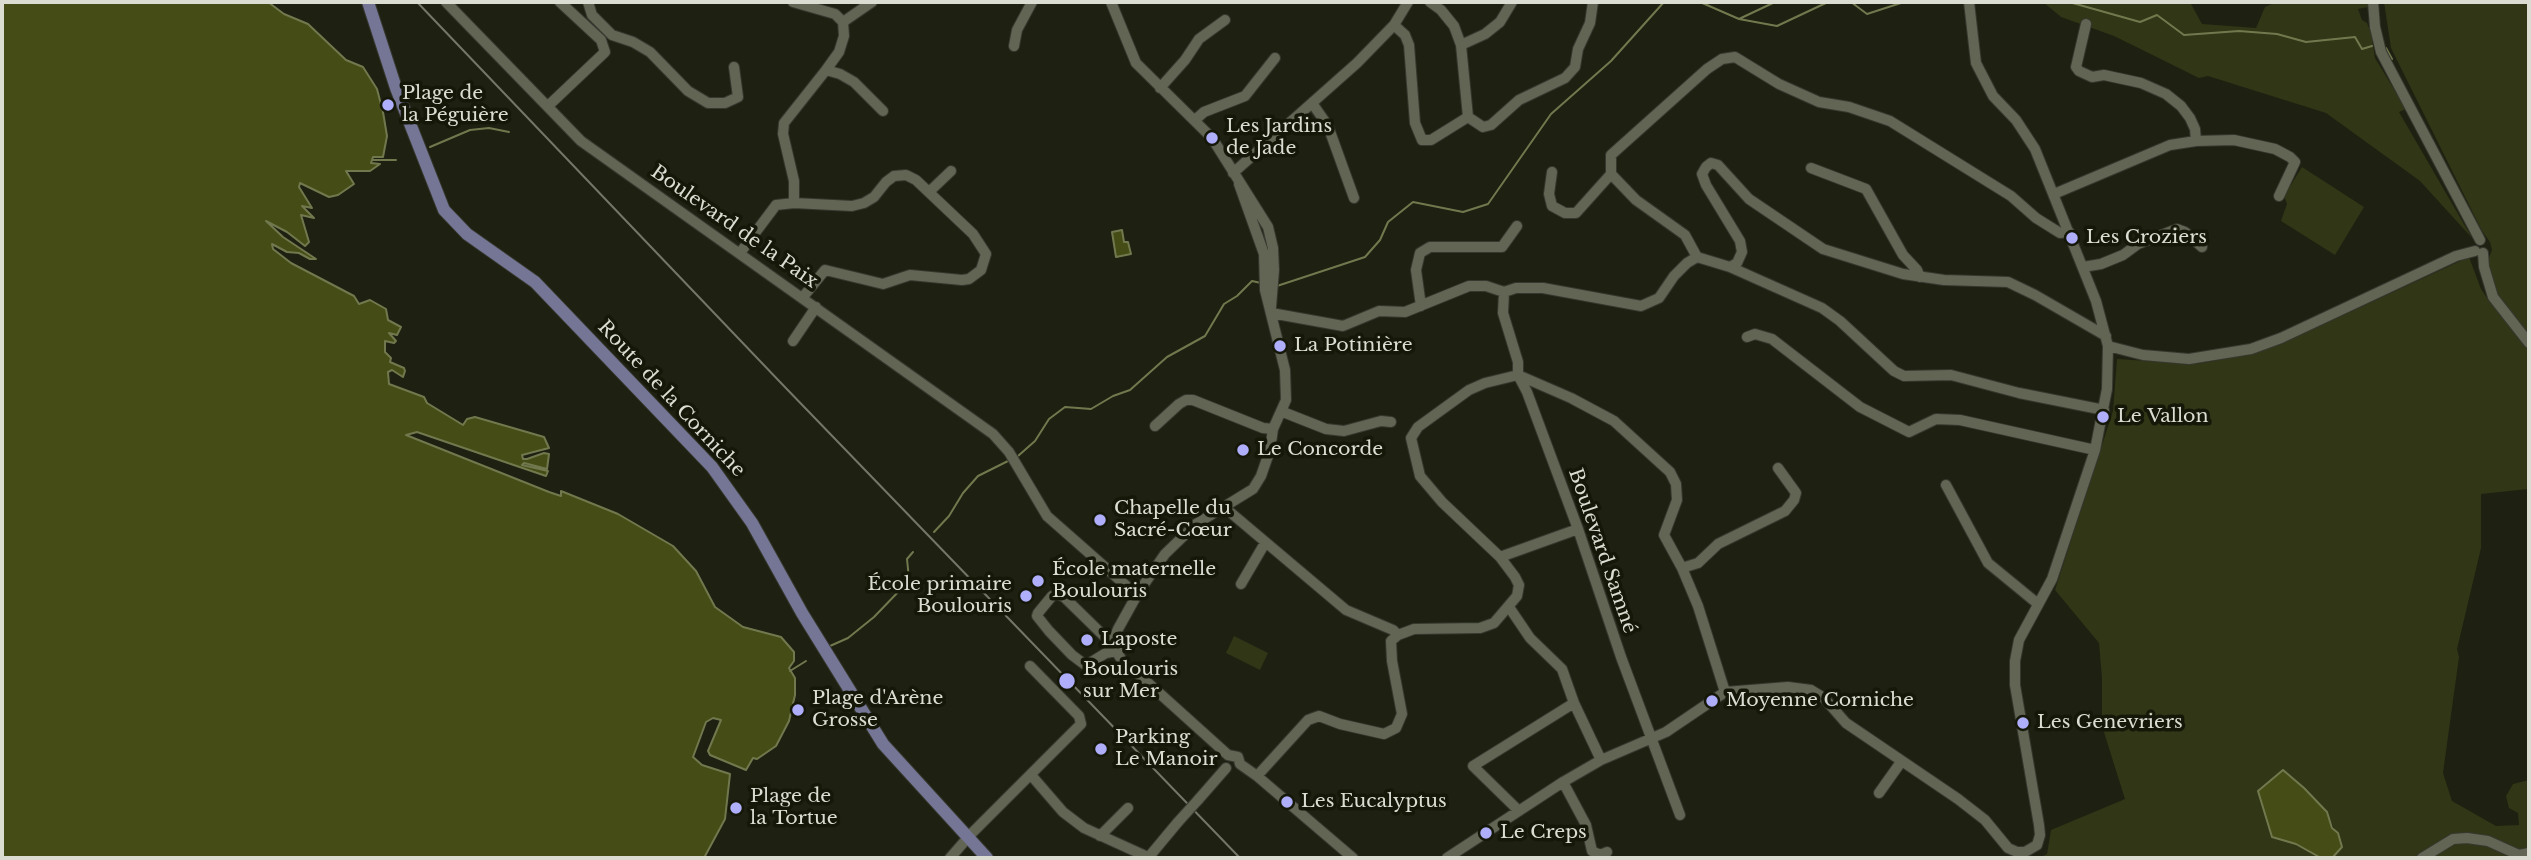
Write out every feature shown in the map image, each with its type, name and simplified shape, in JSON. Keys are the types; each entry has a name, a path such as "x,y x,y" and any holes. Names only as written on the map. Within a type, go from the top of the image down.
{"main road":[{"name":"Route de la Corniche","path":"368,2 396,88 444,210 467,234 535,282 712,467 752,523 802,613 883,744 987,858"}],"street":[{"name":"Boulevard de la Paix","path":"446,2 582,141 1002,442 1047,516 1138,593"},
{"path":"548,106 605,52 601,40 560,2"},
{"path":"588,2 592,15 612,36 632,42 650,52 688,91 708,103 725,103 738,97 734,66"},
{"path":"793,2 835,13 843,22 844,36 839,52 783,123 794,181 794,202"},
{"path":"843,22 872,2"},
{"path":"1014,46 1017,30 1032,2"},
{"path":"1111,2 1136,63 1212,138 1239,184 1264,254 1265,290 1286,370 1286,400 1283,412 1273,429 1270,450 1261,477 1253,489 1196,524 1165,554 1138,593 1118,629 1123,664 1137,673 1228,755 1238,757 1240,764 1353,858"},
{"path":"1233,173 1357,63 1394,25 1408,2"},
{"path":"1430,2 1441,10 1454,26 1461,45 1468,117"},
{"path":"1461,45 1485,34 1500,22 1512,2"},
{"path":"1468,117 1483,127 1491,125 1519,100 1565,78 1575,67 1578,49 1590,23 1593,2"},
{"path":"1447,858 1563,782 1601,760 1666,733 1725,692 1788,687 1811,690 1824,698 1846,723 1985,820 2008,848 2025,852 2037,845 2039,825 2015,685 2015,661 2019,640 2052,579 2095,450 2109,370 2107,341 2083,267 2028,135 1993,96 1976,63 1969,2"},
{"path":"2373,2 2381,52 2479,248 2493,297 2529,343"},
{"path":"1160,88 1185,60 1199,39 1225,20"},
{"path":"2086,24 2076,68 2092,77 2104,75 2123,78 2166,94 2181,106 2190,118 2196,141"},
{"path":"1394,25 1405,35 1409,45 1415,123 1422,140 1431,140 1468,117"},
{"path":"1552,172 1549,194 1552,206 1564,213 1576,213 1611,174 1611,155 1707,69 1722,59 1735,57 1779,85 1819,102 1849,107 1890,121 2011,196 2036,218 2060,233 2069,232"},
{"path":"1195,120 1204,111 1245,96 1275,58"},
{"path":"826,70 854,82 883,111"},
{"path":"1312,103 1328,126 1353,198"},
{"path":"2054,194 2170,145 2234,140 2275,149 2295,162 2279,196"},
{"path":"1730,267 1737,262 1742,252 1741,241 1706,185 1702,174 1711,163 1718,166 1749,199 1823,249 1903,274 1944,280 2008,282 2112,345 2143,355 2189,359 2251,349 2479,248"},
{"path":"1811,168 1866,189 1903,255 1920,277"},
{"path":"929,192 951,171"},
{"path":"1611,174 1636,200 1685,234 1697,257"},
{"path":"740,253 776,205 794,202 852,206 874,197 894,176 906,175 929,192 983,246 986,254 985,262 976,275 962,280 910,275 883,284 825,270 820,272 803,297"},
{"path":"1421,306 1416,270 1420,253 1430,247 1502,247 1517,226"},
{"path":"2083,267 2123,255 2138,244 2178,229 2202,247"},
{"path":"1270,313 1343,326 1379,311 1405,312 1469,286 1486,286 1504,292 1516,288 1543,288 1641,306 1659,298 1674,276 1687,262 1697,257 1730,267 1822,308 1904,376 1951,375 2019,393 2104,410"},
{"name":"Boulevard Samné","path":"1504,292 1503,313 1518,362 1518,375 1527,392 1578,529 1617,646 1680,816"},
{"path":"793,341 816,307"},
{"path":"1746,337 1755,334 1772,339 1860,407 1909,432 1936,419 1960,420 2095,450"},
{"path":"1257,776 1308,720 1319,716 1339,724 1384,734 1396,728 1402,714 1392,662 1391,641 1413,629 1480,628 1494,623 1517,596 1519,585 1500,557 1442,502 1420,476 1410,438 1418,428 1469,390 1518,375 1571,398 1614,421 1666,467 1673,478 1677,495 1664,535 1698,606 1725,692"},
{"path":"1155,426 1179,404 1193,400 1263,428 1273,429"},
{"path":"1283,412 1326,429 1344,431 1381,421 1391,422"},
{"path":"1682,568 1698,563 1718,544 1785,512 1796,493 1778,468"},
{"path":"1945,485 1988,564 2038,604"},
{"path":"1224,507 1346,610 1393,630 1398,635"},
{"path":"1500,557 1578,529"},
{"path":"1241,584 1265,543"},
{"path":"1056,594 1064,597 1108,640 1119,645 1084,664 1049,631 1037,617 1038,613 1056,594"},
{"path":"1509,607 1530,638 1562,669 1574,703 1601,760"},
{"path":"950,858 1075,732 1081,720 1030,666"},
{"path":"1518,811 1473,766 1574,703"},
{"path":"1226,768 1223,761 1228,755"},
{"path":"1879,793 1901,762"},
{"path":"1226,768 1235,770 1240,764"},
{"path":"1031,775 1063,812 1084,828 1149,858 1226,768"},
{"path":"1563,782 1586,825 1592,851 1600,855 1607,852"},
{"path":"1100,836 1128,808"},
{"path":"2422,858 2452,839 2467,838 2488,841 2519,855 2529,853"}],"shaded area":[{"path":"2,2 268,2 284,14 308,24 346,60 363,67 377,89 383,112 387,136 383,157 373,157 371,163 380,164 370,171 346,171 354,184 338,195 329,197 300,183 299,187 312,208 302,206 314,218 301,215 309,242 305,246 266,221 283,237 316,259 287,252 272,244 273,249 291,263 354,296 359,304 370,300 386,309 388,320 401,327 397,335 389,333 396,341 385,341 385,352 391,358 390,362 405,371 403,377 392,370 388,372 389,384 424,397 427,403 463,425 467,419 475,417 544,437 549,448 522,455 523,459 527,459 549,454 547,469 524,463 522,465 548,471 546,476 417,432 406,435 549,492 561,496 561,491 618,514 673,546 696,571 715,607 743,627 781,637 794,652 794,661 789,668 795,678 795,695 789,721 776,746 757,759 753,758 746,770 710,755 708,751 721,720 713,718 706,722 693,757 702,765 730,774 725,819 704,858 2,858"},
{"path":"2043,2 2190,2 2202,24 2256,28 2265,7 2276,2 2368,2 2368,7 2358,9 2371,33 2375,58 2406,109 2399,112 2472,238 2420,181 2326,113 2208,76 2199,78 2114,36 2061,17"},
{"path":"2384,2 2529,2 2529,491 2481,494 2481,548 2457,649 2459,657 2443,773 2452,801 2496,826 2519,825 2518,813 2509,808 2506,796 2513,784 2529,780 2529,858 2332,858 2342,847 2327,812 2277,774 2258,791 2272,837 2296,844 2321,858 2039,858 2047,854 2051,830 2125,799 2102,726 2099,643 2055,590 2113,411 2117,359 2196,364 2247,355 2281,344 2469,257 2481,289 2492,305 2487,263 2492,250 2490,242 2482,231 2391,48"},
{"path":"2302,167 2364,207 2335,255 2281,221 2287,204 2284,196"},
{"path":"1122,230 1124,242 1128,242 1131,254 1116,257 1112,232"},
{"path":"1234,636 1268,653 1260,670 1226,653"},
{"path":"2283,770 2327,812 2342,847 2332,858 2321,858 2296,844 2272,837 2258,791"}],"waterway":[{"path":"1277,286 1365,257 1380,240 1388,222 1413,202 1463,212 1488,204 1551,114 1611,61 1664,2"},
{"path":"1700,2 1739,19 1775,2"},
{"path":"1739,19 1777,26 1828,2"},
{"path":"1851,2 1867,14 1904,2"},
{"path":"2069,2 2140,22 2157,15 2184,35 2239,31 2277,34 2306,42 2355,37 2362,49 2372,46"},
{"path":"2386,48 2392,59"},
{"path":"430,147 470,130 489,128 509,132"},
{"path":"373,160 396,160"},
{"path":"1018,456 1035,441 1049,419 1065,407 1091,409 1130,390 1167,357 1205,336 1224,304 1252,281 1261,283"},
{"path":"934,532 978,476 1008,461"},
{"path":"830,646 848,638 874,617 901,589 909,579 907,559 913,552"},
{"path":"790,671 806,661"}],"railway":[{"path":"417,2 1240,858"}],"place":[{"name":"Plage de la Péguière","path":"388,105"},
{"name":"Les Jardins de Jade","path":"1212,138"},
{"name":"Les Croziers","path":"2072,238"},
{"name":"La Potinière","path":"1280,346"},
{"name":"Le Vallon","path":"2103,417"},
{"name":"Le Concorde","path":"1243,450"},
{"name":"Chapelle du Sacré-Cœur","path":"1100,520"},
{"name":"École maternelle Boulouris","path":"1038,581"},
{"name":"École primaire Boulouris","path":"1026,596"},
{"name":"Laposte","path":"1087,640"},
{"name":"Boulouris sur Mer","path":"1067,681"},
{"name":"Moyenne Corniche","path":"1712,701"},
{"name":"Plage d'Arène Grosse","path":"798,710"},
{"name":"Les Genevriers","path":"2023,723"},
{"name":"Parking Le Manoir","path":"1101,749"},
{"name":"Les Eucalyptus","path":"1287,802"},
{"name":"Plage de la Tortue","path":"736,808"},
{"name":"Le Creps","path":"1486,833"}]}
